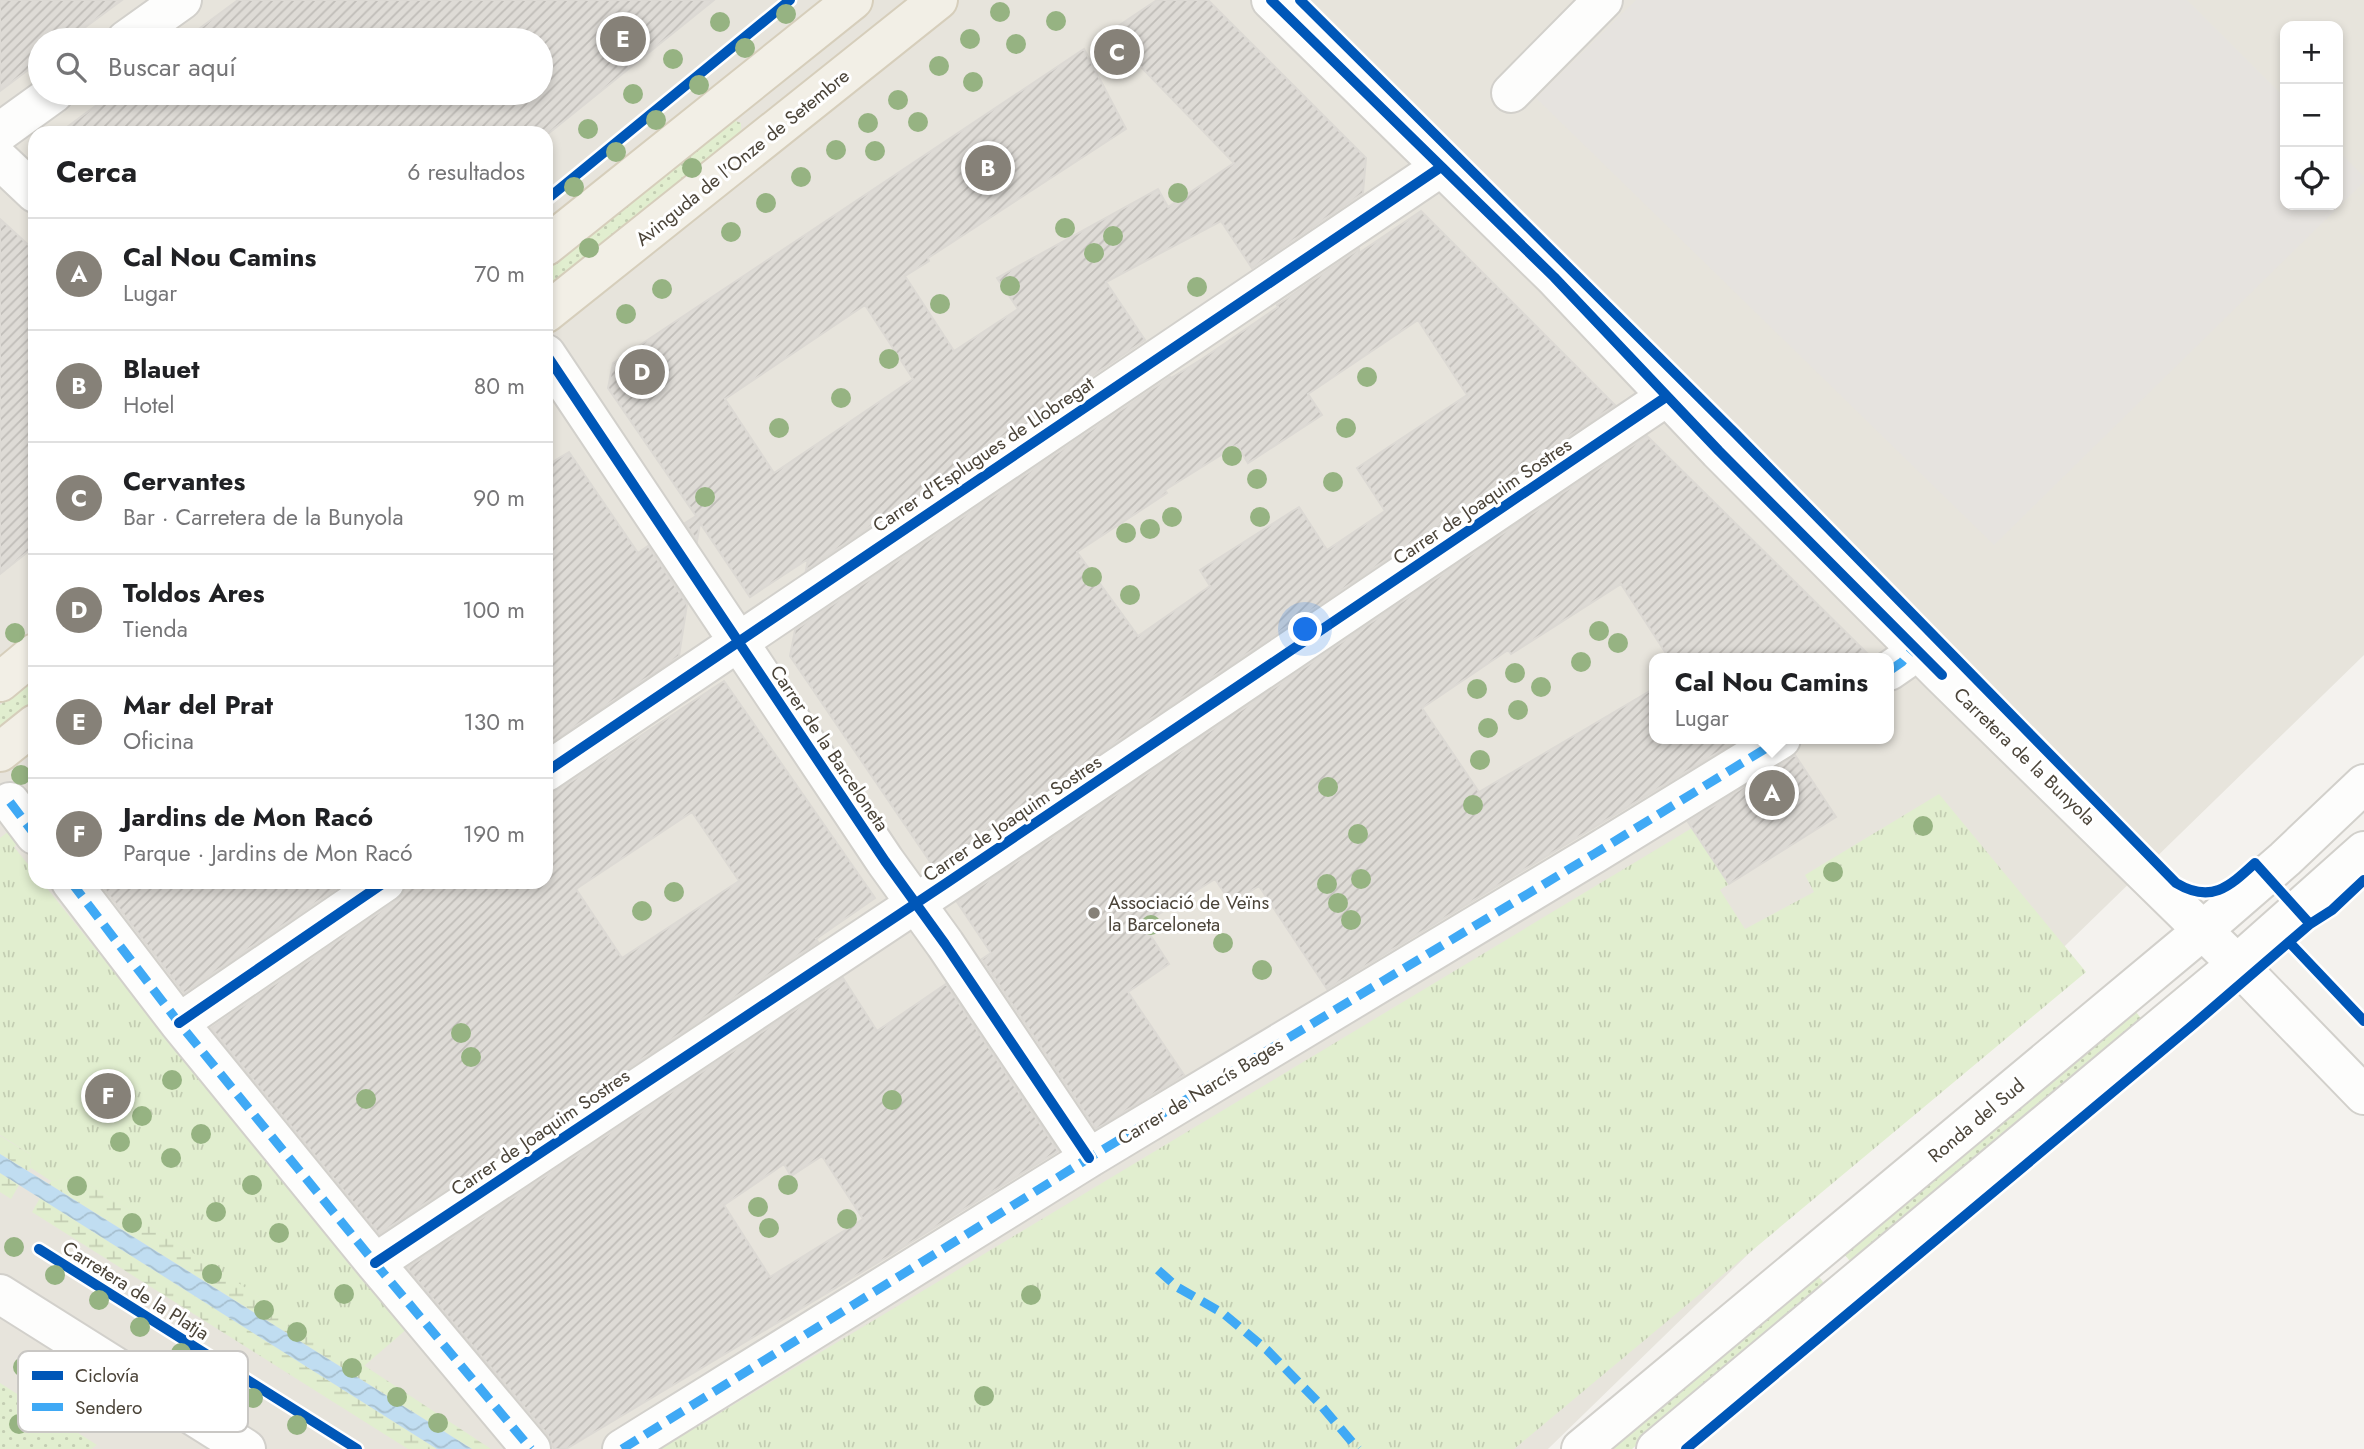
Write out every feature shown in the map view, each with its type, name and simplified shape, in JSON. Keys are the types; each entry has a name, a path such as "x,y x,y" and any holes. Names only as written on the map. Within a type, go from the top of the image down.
{"main road":[{"path":"553,240 853,0"},
{"name":"Avinguda de l'Onze de Setembre","path":"553,307 938,0"},
{"path":"0,682 28,659"},
{"path":"0,752 28,730"}],"street":[{"path":"143,28 182,0"},
{"name":"Carretera de la Bunyola","path":"1271,0 1555,277 1902,659 2202,931 2364,1096"},
{"path":"1511,93 1603,0"},
{"path":"0,132 37,105"},
{"path":"0,160 28,186"},
{"name":"Carrer d'Esplugues de Llobregat","path":"553,767 1441,167"},
{"name":"Carrer de la Barceloneta","path":"553,364 885,861 1089,1158"},
{"name":"Carrer de Joaquim Sostres","path":"375,1263 916,903 1666,397"},
{"name":"Carrer de Narcís Bages","path":"622,1449 1089,1158 1773,744"},
{"name":"Ronda del Sud","path":"1581,1449 2202,931 2285,859 2364,784"},
{"path":"10,802 28,826"},
{"path":"1656,1449 2236,964 2364,851"},
{"path":"76,889 179,1023 531,1449"},
{"path":"179,1023 375,889"},
{"path":"0,1294 90,1351"},
{"path":"219,1432 246,1449"}],"shaded area":[{"path":"0,0 2364,0 2364,655 1548,1449 0,1449"},
{"path":"1636,0 2187,0 2280,93 2280,210 2335,210 1994,545 1536,98"},
{"path":"2343,155 2364,177 2364,182 2343,203"}],"green space":[{"path":"733,120 741,123 741,130 733,143 553,288 553,262"},
{"path":"28,683 28,710 0,732 0,705"},
{"path":"1939,794 2086,972 1514,1449 660,1449 1692,828 1729,884 1720,890 1745,929 1814,892 1805,875"},
{"path":"19,823 27,836 14,847 28,864 28,889 48,889 166,1037 408,1328 364,1366 78,1177 51,1181 31,1168 30,1154 0,1135 0,838"},
{"path":"2132,1007 2144,1022 1853,1265 1841,1250"},
{"path":"0,1136 30,1154 31,1168 28,1171 0,1154"},
{"path":"0,1173 19,1185 11,1199 0,1192"},
{"path":"78,1177 491,1449 472,1449 49,1184 51,1181"},
{"path":"40,1198 437,1449 408,1449 32,1212"},
{"path":"1815,1272 1827,1287 1632,1449 1602,1449"},
{"path":"0,1383 18,1395 18,1432 77,1432 97,1445 91,1449 0,1449"}],"water":[{"path":"0,1154 472,1449 437,1449 0,1173"}],"building":[{"path":"0,0 122,0 84,28 28,28 28,70 0,91"},
{"path":"238,0 714,0 553,130 553,126 68,126 97,105 553,105 553,28 200,28"},
{"path":"1157,0 1208,0 1366,158 1363,193 1252,268 1221,221 1106,282 1145,340 806,570 808,559 750,597 700,523 697,541 685,523 696,516 608,388 613,363 1084,49 1126,129 928,258 929,261 905,276 954,351 1018,309 997,278 1158,189 1168,207 1234,163 1108,33","holes":["865,305 913,379 774,473 725,399"]},
{"path":"1421,211 1615,405 933,866 790,656 795,630 1170,377 1202,359 1359,249 1359,253","holes":["1418,320 1467,395 1357,468 1385,511 1327,550 1299,507 1200,570 1210,586 1138,636 1077,552 1167,493 1165,490 1237,445 1248,463 1322,415 1308,394"]},
{"path":"0,219 28,245 28,552 0,574"},
{"path":"1647,436 1867,653 1666,653 1621,584 1511,654 1508,650 1422,708 1479,792 1649,692 1649,744 1732,744 1327,989 1259,886 1231,903 1215,879 1143,924 1169,964 1128,992 1184,1075 1096,1129 982,959 991,953 957,902"},
{"path":"569,452 638,553 648,546 687,604 679,656 553,741 553,462"},
{"path":"724,681 875,898 816,939 818,942 379,1234 211,1028 397,900 405,889 553,889 553,792","holes":["692,812 739,881 622,958 576,889"]},
{"path":"1795,755 1836,817 1729,884 1688,822"},
{"path":"104,889 336,889 184,993"},
{"path":"843,978 877,1031 946,984 1058,1151 566,1449 554,1449 548,1435 407,1268","holes":["822,1156 863,1219 770,1277 724,1205 784,1164 791,1176"]}],"marked path":[{"path":"1894,668 1915,647"},
{"path":"622,1449 1089,1158 1773,744"},
{"path":"10,802 28,826"},
{"path":"76,889 179,1023 531,1449"},
{"path":"1158,1270 1177,1287 1224,1314 1267,1350 1318,1402 1358,1449"}],"cycle path":[{"path":"553,194 790,0"},
{"path":"1271,0 1554,277 1719,451 1942,675"},
{"path":"1300,0 1736,434 2176,883 2199,892 2219,890 2255,863 2310,924"},
{"path":"553,767 1441,167"},
{"path":"553,364 885,861 945,944 1089,1158"},
{"path":"375,1263 948,882 1666,397"},
{"path":"1686,1449 2310,924 2332,910 2364,880"},
{"path":"179,1023 375,889"},
{"path":"2289,942 2364,1021"},
{"name":"Carretera de la Platja","path":"39,1249 201,1351"},
{"name":"Carretera de la Platja","path":"248,1380 357,1449"}],"place":[{"name":"Mar del Prat","path":"623,39"},
{"name":"Cervantes","path":"1117,52"},
{"name":"Blauet","path":"988,168"},
{"name":"Toldos Ares","path":"642,372"},
{"name":"Cal Nou Camins","path":"1772,793"},
{"name":"Associació de Veïns la Barceloneta","path":"1094,913"},
{"name":"Jardins de Mon Racó","path":"108,1096"}]}
